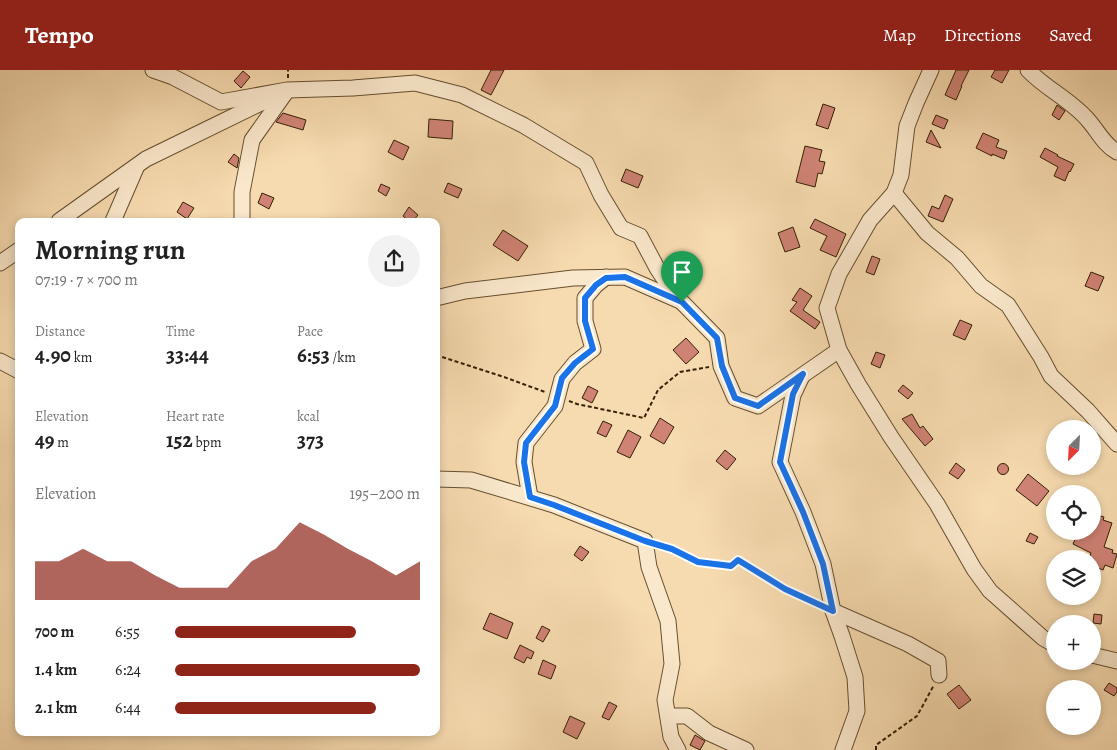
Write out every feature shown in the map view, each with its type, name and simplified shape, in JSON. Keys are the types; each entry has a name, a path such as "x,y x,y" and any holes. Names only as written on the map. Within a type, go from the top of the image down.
{"street":[{"path":"153,70 221,102 287,90 353,88 415,83 462,95 523,125 586,164 601,195 621,228 640,236 657,268 675,295 717,338 722,366 735,398 758,406 839,350"},
{"path":"931,70 907,126 901,174 894,193 870,220 839,274 827,308 839,350 858,384 891,437 937,504 974,569 990,591 1046,640"},
{"path":"1028,70 1037,80 1063,97 1087,118 1110,148 1117,152"},
{"path":"63,218 146,160 287,90"},
{"path":"242,218 242,192 252,140 287,90"},
{"path":"114,218 137,166"},
{"path":"894,193 928,233 957,258 981,286 1008,305 1051,376 1088,411 1117,444"},
{"path":"0,263 15,253"},
{"path":"440,297 465,291 573,278 625,277 682,302"},
{"path":"530,497 524,462 526,443 555,406 562,378 575,363 593,349 585,321 585,298 596,285 606,278"},
{"path":"0,361 15,369"},
{"path":"803,374 793,394 780,462 803,512 823,564 833,611 856,677 857,711 843,750"},
{"path":"440,479 471,480 530,497 645,541 650,567 668,621 672,664 665,700 672,736 678,750"},
{"path":"833,611 908,644 938,661 939,674"},
{"path":"1101,657 1117,661"},
{"path":"668,716 688,716 709,732 746,750"}],"path":[{"path":"440,356 577,404 644,418 658,390 680,372 722,366"},
{"path":"645,541 672,549 698,562 731,566 738,560 785,589 833,611"},
{"path":"876,750 876,744 917,716 939,674"}],"building":[{"path":"491,70 504,70 491,95 481,90"},
{"path":"956,70 969,70 956,100 945,95"},
{"path":"995,70 1009,70 1002,83 991,77"},
{"path":"243,71 250,77 241,88 234,81"},
{"path":"823,104 835,108 828,129 816,125"},
{"path":"1057,105 1065,111 1059,120 1052,115"},
{"path":"283,113 306,120 303,130 276,122"},
{"path":"936,115 948,120 944,129 932,124"},
{"path":"429,119 453,121 452,139 428,137"},
{"path":"931,130 941,148 926,142"},
{"path":"983,133 999,140 996,147 1007,151 1004,159 992,154 992,156 976,148"},
{"path":"394,140 409,147 403,160 388,152"},
{"path":"805,146 822,150 819,161 825,162 822,174 818,173 815,187 796,182"},
{"path":"1045,148 1074,164 1065,181 1054,176 1058,167 1040,157"},
{"path":"234,154 239,158 237,168 228,162"},
{"path":"626,169 643,176 638,188 621,181"},
{"path":"448,183 462,189 458,198 444,192"},
{"path":"381,184 390,188 386,196 378,191"},
{"path":"262,193 274,198 269,209 258,203"},
{"path":"945,195 953,199 943,222 928,216 932,206 939,209"},
{"path":"183,202 194,208 188,218 177,212"},
{"path":"409,207 418,215 416,218 405,218 403,216"},
{"path":"815,219 846,234 836,257 820,250 827,236 810,228"},
{"path":"793,227 800,247 785,252 778,233"},
{"path":"503,230 528,246 518,261 493,245"},
{"path":"872,256 880,259 874,275 866,272"},
{"path":"1091,272 1104,277 1098,291 1085,286"},
{"path":"800,288 812,296 803,310 820,322 815,329 790,311 797,302 792,300"},
{"path":"960,320 972,325 965,340 953,335"},
{"path":"686,338 699,352 686,364 673,350"},
{"path":"876,352 885,355 880,368 871,364"},
{"path":"903,385 913,393 908,399 898,391"},
{"path":"588,386 598,391 592,403 582,398"},
{"path":"912,414 920,428 923,426 933,439 925,446 902,419"},
{"path":"660,418 674,427 664,444 650,436"},
{"path":"603,421 612,425 606,437 597,433"},
{"path":"628,430 641,437 630,458 617,452"},
{"path":"725,450 736,459 727,470 716,461"},
{"path":"956,463 965,470 958,479 949,473"},
{"path":"1001,464 1005,464 1008,469 1007,473 1001,474 998,471 998,467"},
{"path":"1028,474 1046,489 1046,495 1037,506 1016,490"},
{"path":"1101,516 1104,517 1103,520 1112,523 1104,547 1113,550 1112,553 1117,554 1113,568 1105,565 1103,570 1101,569 1101,550 1085,550 1073,544 1075,540 1101,540"},
{"path":"1030,533 1038,537 1034,544 1026,541"},
{"path":"580,546 589,552 582,561 574,555"},
{"path":"490,613 513,623 507,639 483,629"},
{"path":"542,626 550,630 543,642 536,638"},
{"path":"520,645 534,652 531,659 527,657 524,663 514,658"},
{"path":"543,660 556,666 551,679 538,674"},
{"path":"1109,683 1117,688 1114,696 1104,690"},
{"path":"959,685 971,700 959,709 947,694"},
{"path":"609,702 617,706 609,720 602,717"},
{"path":"570,716 585,723 577,739 563,732"},
{"path":"695,735 705,741 700,750 690,745"}],"route":[{"path":"625,277 682,302 717,338 722,366 735,398 758,406 803,374 793,394 780,462 803,512 823,564 833,611 785,589 738,560 731,566 698,562 672,549 645,541 530,497 524,462 526,443 555,406 562,378 575,363 593,349 585,321 585,298 596,285 606,278 625,277"}]}
